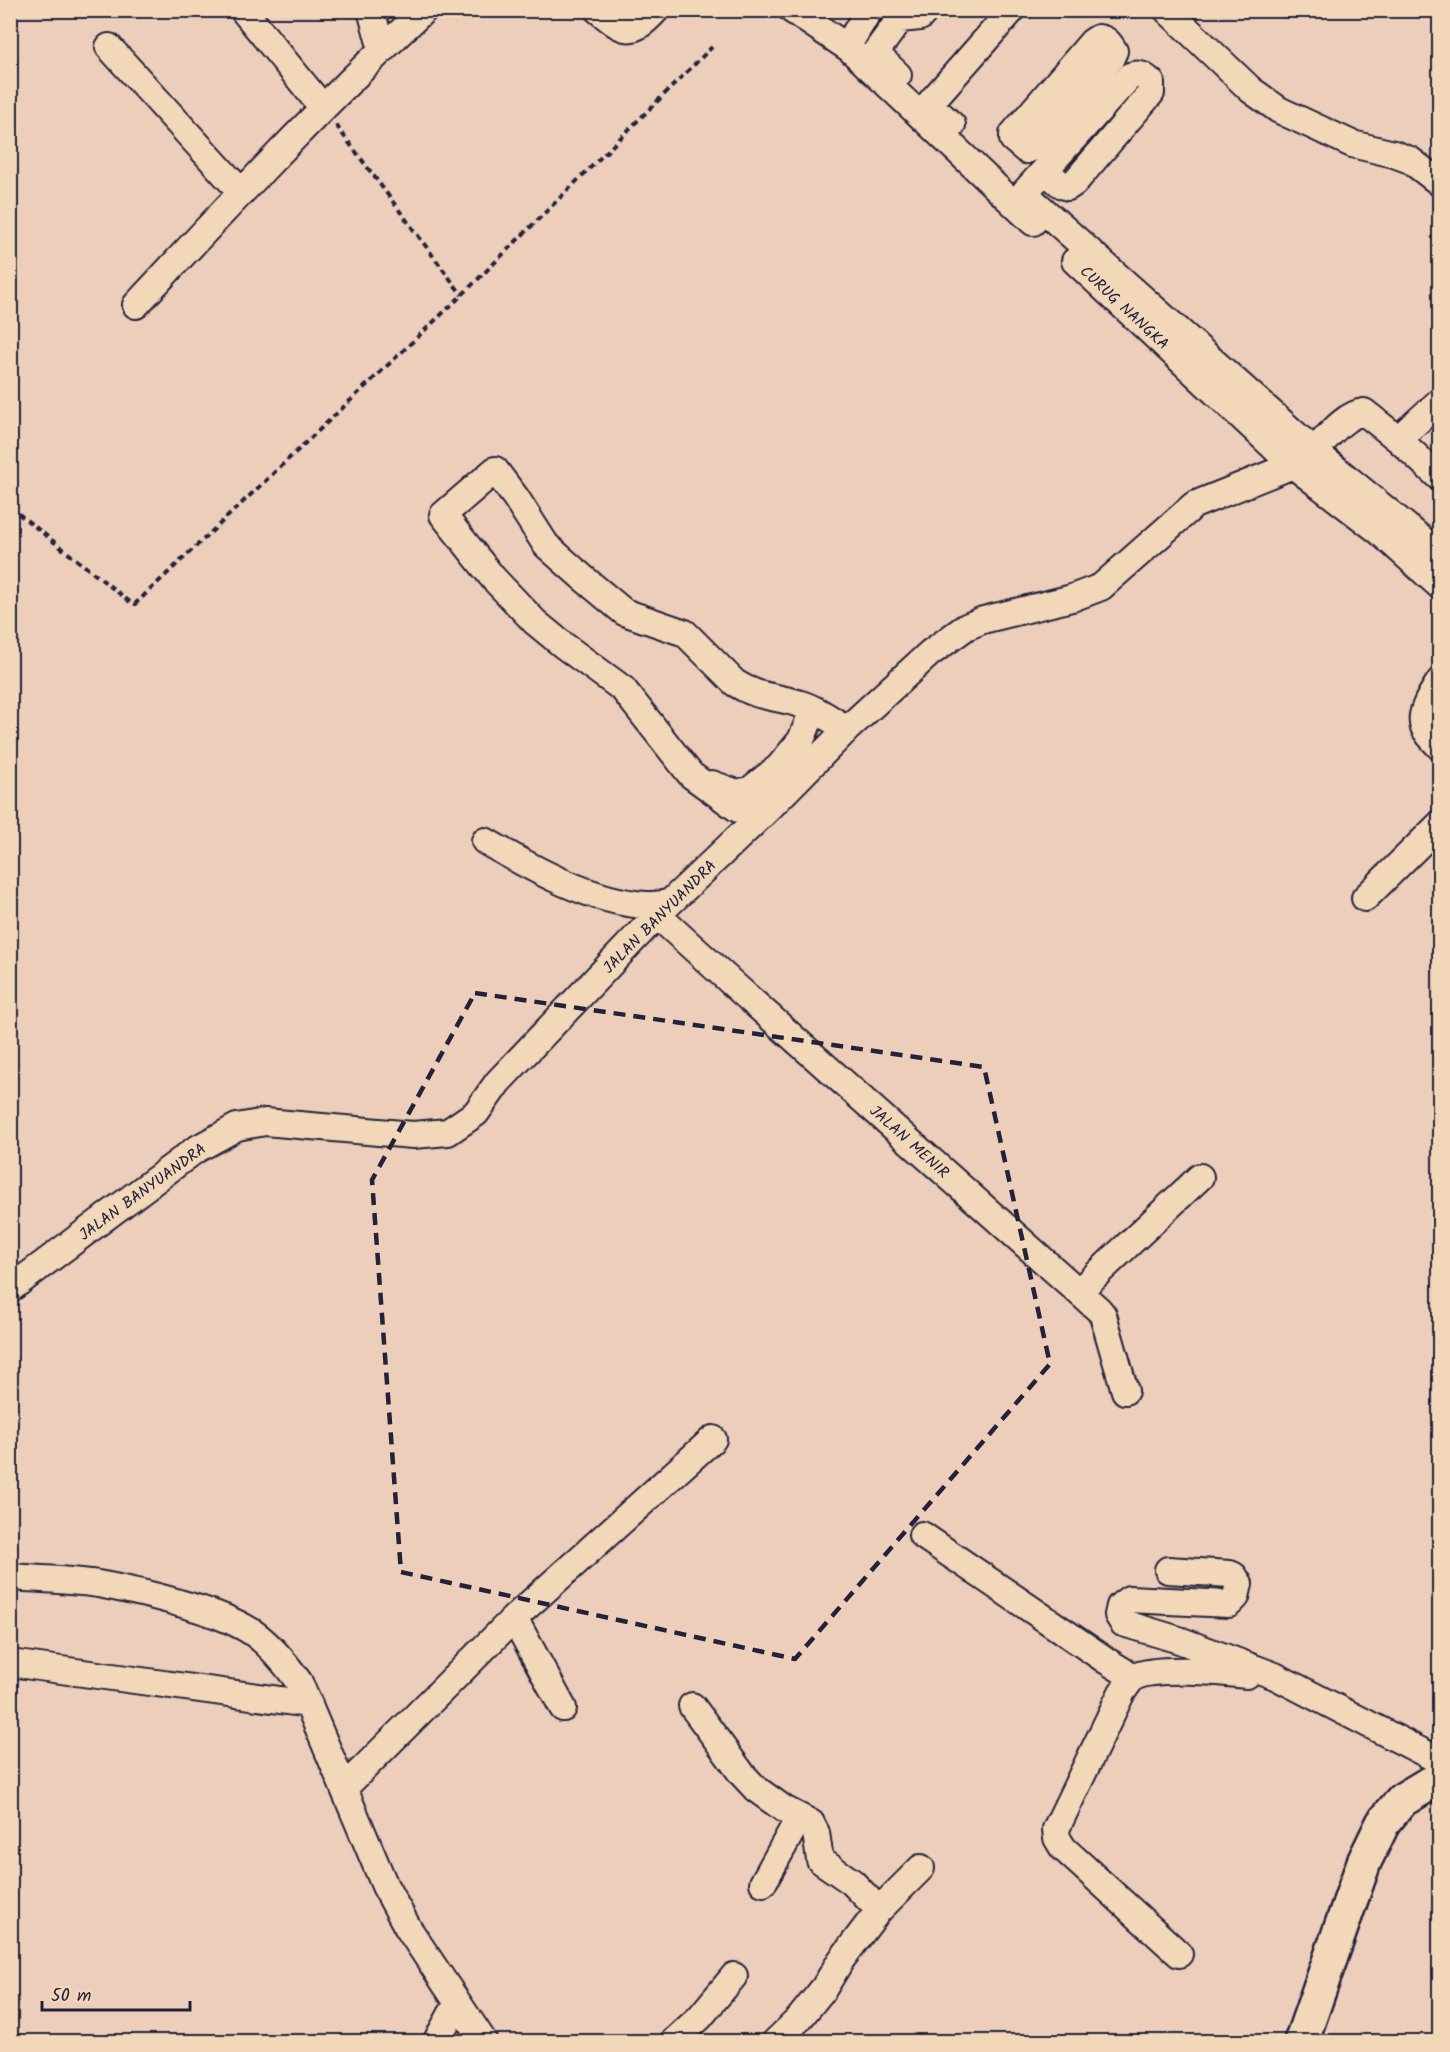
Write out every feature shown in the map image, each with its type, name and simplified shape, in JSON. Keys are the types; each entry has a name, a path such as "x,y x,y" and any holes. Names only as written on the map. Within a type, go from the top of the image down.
{"main road":[{"path":"1301,2042 1364,1862 1383,1823 1402,1800 1440,1780"}],"street":[{"path":"243,10 323,108"},
{"path":"371,10 381,50"},
{"path":"136,305 323,108 424,10"},
{"path":"598,10 622,27 634,29 656,10"},
{"name":"CURUG NANGKA","path":"792,10 850,49 1304,458 1440,586"},
{"path":"850,49 851,40 869,10"},
{"path":"926,10 920,17 901,15 875,52 1304,458 1440,554"},
{"path":"929,104 1012,10"},
{"path":"1167,10 1251,90 1279,110 1352,144 1410,160 1440,183"},
{"path":"109,47 242,192"},
{"path":"1024,193 1047,168 1064,120 1130,76 1142,75 1151,82 1151,93 1074,183 1068,187 1056,181 1047,168"},
{"path":"1064,120 1104,148"},
{"path":"1398,439 1440,401"},
{"path":"1304,458 1349,418 1364,412 1398,439 1440,478"},
{"name":"JALAN BANYUANDRA","path":"10,1289 195,1150 237,1127 265,1122 413,1135 448,1132 476,1113 498,1082 663,909 767,810 832,720 966,627 1000,615 1072,598 1101,587 1194,506 1304,458"},
{"path":"691,775 737,793 750,790 779,767 801,740 832,720 799,703 755,694 744,689 735,683 685,633 624,612 546,545 495,470 443,515 493,578 535,622 623,689 691,775 738,809 767,810"},
{"path":"1440,681 1426,709 1422,723 1440,747"},
{"path":"1365,898 1440,824"},
{"path":"485,841 533,868 613,899 663,909"},
{"name":"JALAN MENIR","path":"663,909 751,1001 1079,1291 1103,1315 1125,1391"},
{"path":"1079,1291 1200,1177"},
{"path":"344,1788 514,1618 713,1439"},
{"path":"922,1535 1133,1677"},
{"path":"1168,1570 1230,1574 1239,1584 1236,1597 1229,1604 1129,1599 1120,1606 1118,1614 1120,1620 1275,1676 1440,1761"},
{"path":"10,1577 98,1584 163,1598 230,1620 251,1632 274,1651 300,1682 389,1894 408,1928 484,2042"},
{"path":"514,1618 563,1708"},
{"path":"10,1663 309,1704"},
{"path":"1179,1953 1064,1848 1056,1834 1061,1816 1122,1692 1133,1677 1155,1672 1202,1671 1275,1676"},
{"path":"692,1706 742,1774 756,1789 799,1818 810,1822 814,1827 820,1860 852,1882 879,1910"},
{"path":"763,1884 799,1818"},
{"path":"776,2042 799,2019 824,1988 841,1960 879,1910 921,1868"},
{"path":"673,2042 716,2000 734,1976"},
{"path":"436,2042 457,2004"}],"path":[{"path":"10,507 135,604 462,295 712,47"},
{"path":"323,108 462,295"}],"highlighted area":[{"path":"475,993 984,1067 1050,1364 795,1659 401,1572 372,1180"}]}
